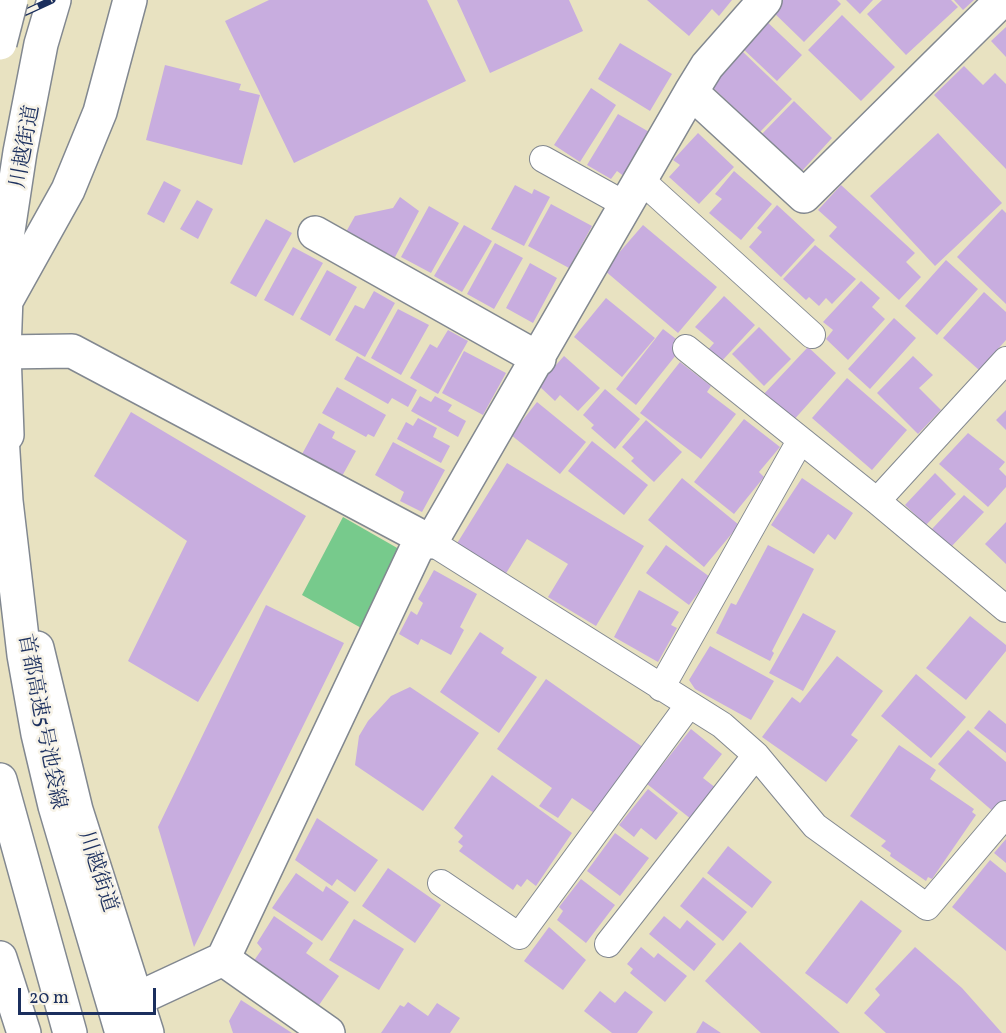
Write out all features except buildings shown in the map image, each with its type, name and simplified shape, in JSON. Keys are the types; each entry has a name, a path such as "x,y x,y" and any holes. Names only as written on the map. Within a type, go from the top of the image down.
{"main road":[{"path":"0,43 11,0"},
{"path":"3,328 8,231 20,152 41,44 54,0"},
{"name":"川越街道","path":"61,0 31,117 3,328 8,471 20,579 76,810 147,1033"},
{"path":"3,328 68,190 100,112 130,0"},
{"path":"137,999 223,959 426,540 539,359 707,66 765,0"},
{"path":"691,92 804,196 1002,0"},
{"path":"315,233 539,359"},
{"path":"3,328 72,351 426,540"},
{"name":"首都高速5号池袋線","path":"0,404 6,501 24,655 38,734 55,807 122,1033"},
{"path":"0,780 70,1033"},
{"path":"0,958 24,1033"},
{"path":"223,959 328,1033"}],"lane":[{"path":"543,159 634,192 812,335"},
{"path":"686,348 877,501 1006,609"},
{"path":"877,501 1006,360"},
{"path":"661,688 800,441"},
{"path":"426,540 688,706 722,725 756,755 815,826 927,907 1006,814"},
{"path":"441,883 519,936 688,706"},
{"path":"608,944 756,755"}],"green space":[{"path":"343,517 399,549 363,629 302,595"}],"railway":[{"path":"0,24 52,0"}]}
